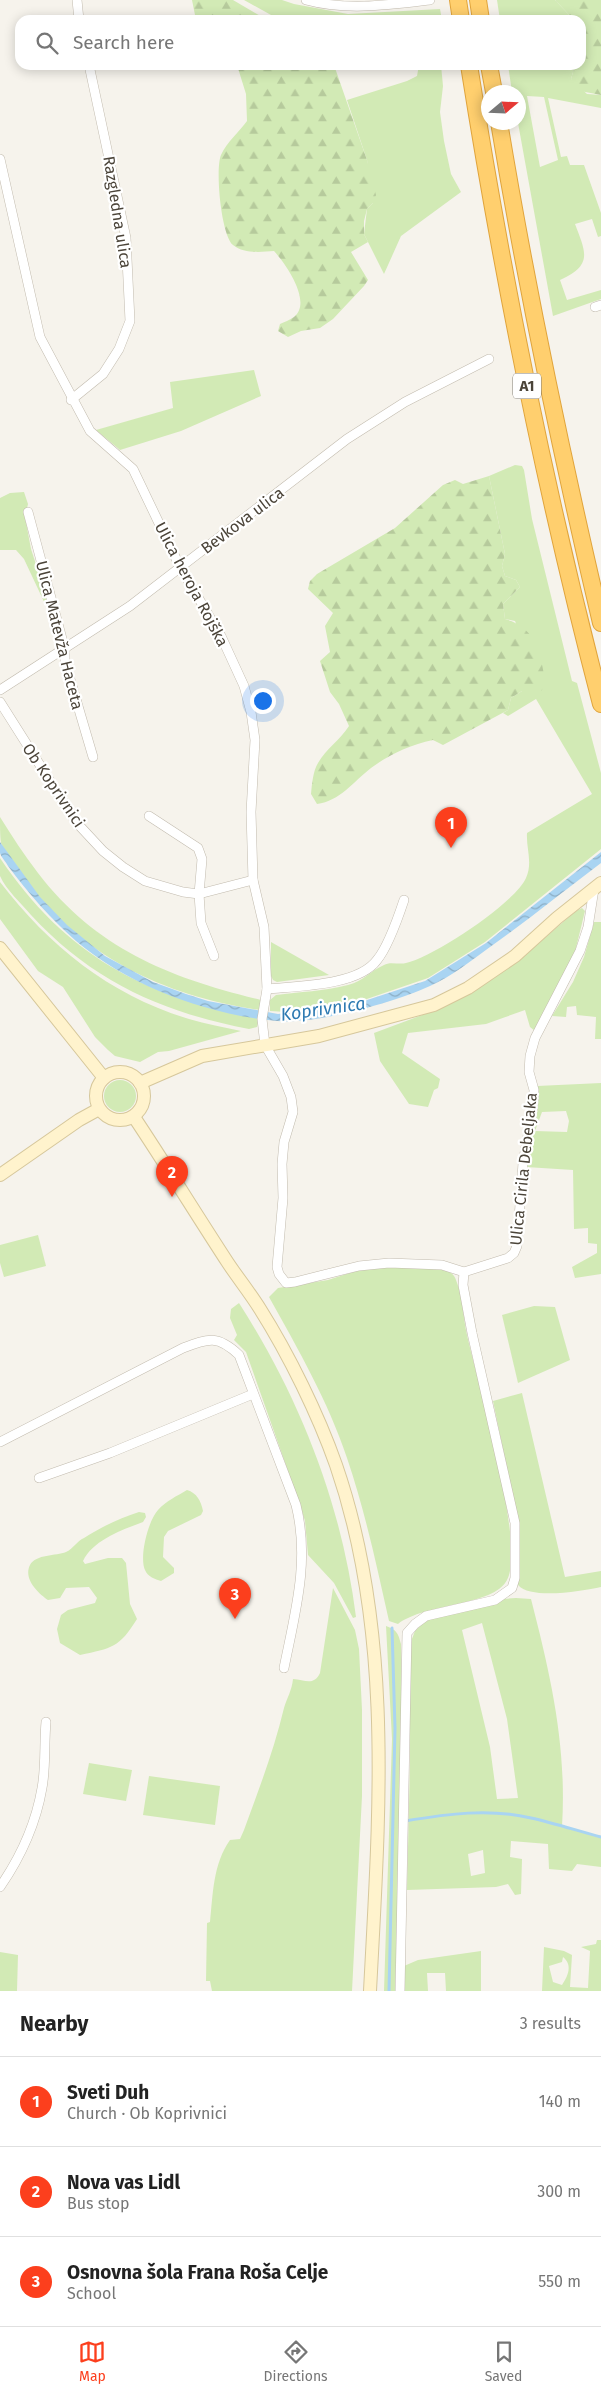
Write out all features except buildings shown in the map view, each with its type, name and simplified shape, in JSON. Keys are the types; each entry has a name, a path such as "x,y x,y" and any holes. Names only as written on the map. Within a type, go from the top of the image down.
{"highway":[{"path":"458,0 460,15"},
{"path":"478,0 480,15"},
{"name":"A1","path":"470,70 507,286 542,458 601,704"},
{"path":"490,70 493,85"},
{"name":"A1","path":"500,130 532,311 562,455 601,623"}],"street":[{"path":"77,0 78,15"},
{"path":"306,0 329,5 369,7 430,0"},
{"name":"Razgledna ulica","path":"71,400 103,374 119,349 130,321 126,238 90,70"},
{"name":"Ulica heroja Rojška","path":"0,159 40,337 71,400 90,432 133,469 180,567 221,636 244,686 251,712 255,740 251,812 253,880 264,928 266,994 262,1019 265,1045"},
{"name":"Bevkova ulica","path":"0,690 65,650 130,606 347,439 405,402 489,359"},
{"name":"Ulica Matevža Haceta","path":"28,512 65,650 65,662 93,757"},
{"name":"Ob Koprivnici","path":"0,702 76,822 103,851 145,881 183,892 199,894 253,880"},
{"path":"149,816 198,848 202,859 199,894 201,923 214,956"},
{"path":"140,1083 202,1056 319,1036 434,1005 468,988 515,956 557,918 597,886"},
{"name":"Ulica Cirila Debeljaka","path":"464,1272 492,1264 514,1253 517,1246 523,1163 533,1107 534,1090 530,1072 530,1056 535,1038 580,951 588,927 597,886"},
{"path":"266,994 334,982 360,973 377,961 404,900"},
{"path":"0,948 104,1078"},
{"path":"265,1045 283,1076 291,1097 293,1112 284,1142 282,1164 283,1198 277,1267 282,1279 286,1283 294,1282 359,1266 389,1263 442,1265 464,1272 463,1285 472,1334 515,1523 515,1578 512,1588 494,1600 426,1616 407,1633 400,1991"},
{"path":"119,1072 135,1077 140,1083 143,1090 143,1105 134,1116 119,1121 111,1119 99,1109 96,1096 97,1089 104,1078 119,1072"},
{"path":"0,1175 79,1120 99,1109"},
{"path":"134,1116 260,1309 287,1356 335,1462 350,1508 372,1626 377,1705 378,1797 370,1991"},
{"path":"0,1442 203,1340 217,1339 226,1344 238,1355 296,1505 300,1521 302,1576 284,1668"},
{"path":"39,1478 110,1453 253,1394"},
{"path":"0,1887 23,1848 34,1818 42,1787 46,1722"}],"green space":[{"path":"192,0 233,0 258,15 195,15"},
{"path":"244,0 282,0 348,14 440,9 441,15 271,15"},
{"path":"497,0 555,0 569,15 499,15"},
{"path":"555,0 601,0 601,95 575,90 571,79 574,70 586,70 586,15 569,15"},
{"path":"239,70 336,70 367,160 376,195 373,203 367,209 364,221 364,234 368,242 351,252 368,280 333,319 320,328 301,331 288,337 278,331 280,324 294,317 299,310 300,302 299,293 290,273 274,251 247,251 233,245 225,229 222,216 219,162 226,146 247,121 246,94"},
{"path":"418,70 441,70 443,86 440,112 444,141 451,174 461,192 401,236 384,274 364,234 367,209 373,203 367,160 347,100 417,76"},
{"path":"509,70 574,70 571,79 587,94 601,95 601,108 548,98 561,157 567,156 570,165 584,165 601,213 601,236 598,237 592,219 575,224 582,243 584,257 578,269 560,280 567,300 601,290 601,299 553,316 519,130 526,130 526,85 511,85","holes":["527,96 544,97 558,160 540,167"]},
{"path":"254,370 261,396 181,431 120,450 96,430 173,408 170,382"},
{"path":"515,465 522,466 524,470 532,519 572,681 577,683 601,773 601,849 485,942 428,978 361,1001 286,1012 270,1011 270,1000 276,995 330,989 354,983 386,964 403,963 419,959 472,928 507,901 519,889 526,878 529,866 527,833 592,794 536,699 508,716 503,713 508,710 511,698 522,691 541,691 515,621 505,619 503,604 520,587 516,580 505,576 502,566 505,554 489,476"},
{"path":"489,476 505,554 502,566 505,576 516,580 520,587 503,604 505,619 516,623 531,636 539,653 546,684 541,691 522,691 511,698 508,710 443,745 433,740 408,747 385,758 339,795 317,804 311,794 316,766 349,726 339,704 330,692 320,661 330,652 325,626 333,613 308,589 310,581 317,574 395,528 443,485 455,480 463,484"},
{"path":"24,492 28,504 25,517 31,549 48,601 46,606 24,559 16,550 0,550 0,498 10,493"},
{"path":"0,817 38,873 61,900 85,922 111,941 138,957 166,970 196,982 261,1000 260,1010 225,1004 159,983 99,951 71,930 47,906 12,861 1,843"},
{"path":"0,858 25,892 52,921 81,946 111,967 144,984 180,998 259,1018 257,1027 249,1029 187,1013 131,991 104,976 79,959 55,938 14,897 0,876"},
{"path":"0,882 19,906 61,948 108,982 133,997 160,1009 195,1021 241,1031 169,1051 158,1052 140,1062 115,1056 95,1037 63,987 38,971 0,919"},
{"path":"582,908 585,911 574,956 535,1031 530,1027 525,1010 486,1024 408,1033 402,1053 440,1079 438,1088 434,1090 428,1107 409,1104 380,1061 374,1033 441,1008 519,960 576,911"},
{"path":"594,922 601,922 601,1039 595,1039 596,1017 577,1015 576,1006 567,1007 566,1017 552,1016 573,982 584,957"},
{"path":"271,942 329,975 277,982 273,980 271,976"},
{"path":"120,1080 126,1081 131,1085 135,1090 135,1102 131,1107 126,1111 120,1112 114,1111 109,1107 105,1102 104,1096 105,1090 109,1085 114,1081"},
{"path":"601,1083 601,1274 575,1278 572,1267 597,1253 597,1244 588,1243 588,1228 574,1229 573,1170 526,1167 537,1086","holes":["566,1111 569,1121 567,1132 535,1131 542,1112"]},
{"path":"38,1235 46,1266 4,1277 0,1263 0,1245"},
{"path":"389,1266 442,1269 455,1278 498,1461 510,1533 511,1561 507,1580 500,1588 488,1595 425,1612 410,1617 398,1624 389,1621 365,1519 331,1416 312,1376 269,1297 278,1288 328,1280 359,1270"},
{"path":"239,1303 281,1376 315,1454 329,1493 340,1534 356,1617 353,1618 334,1583 308,1555 305,1521 300,1505 246,1352 234,1340 237,1335 230,1318 231,1309"},
{"path":"534,1306 555,1307 570,1360 518,1383 502,1315"},
{"path":"522,1393 565,1577 601,1571 601,1587 570,1592 545,1593 525,1590 518,1585 518,1522 493,1401"},
{"path":"187,1490 198,1498 203,1511 201,1515 168,1531 164,1537 163,1557 174,1568 174,1573 161,1581 148,1574 143,1564 148,1530 158,1510 168,1501"},
{"path":"139,1512 145,1513 146,1517 143,1522 117,1532 101,1542 94,1547 83,1561 85,1564 108,1558 122,1558 126,1563 130,1604 137,1619 125,1636 114,1645 80,1655 60,1643 57,1629 61,1615 68,1610 95,1603 97,1598 89,1587 66,1588 60,1598 48,1600 36,1590 30,1580 28,1570 30,1565 41,1557 66,1552 97,1530"},
{"path":"333,1588 355,1630 359,1649 362,1710 362,1796 352,1991 212,1991 210,1981 206,1981 207,1923 210,1922 213,1890 220,1859 230,1840 240,1839 244,1830 271,1754 293,1679 312,1681 320,1673"},
{"path":"503,1599 531,1599 551,1684 560,1740 563,1797 562,1827 601,1836 601,1867 577,1864 572,1871 549,1869 548,1844 511,1841 510,1857 522,1859 521,1894 515,1895 508,1884 496,1887 407,1890 410,1644 415,1631 425,1621","holes":["482,1623 507,1719 518,1798 497,1799 490,1747 462,1630","483,1850 485,1873 471,1876 468,1854"]},
{"path":"386,1626 397,1632 401,1644 403,1765 395,1991 384,1991 392,1739"},
{"path":"89,1763 132,1770 126,1801 83,1794"},
{"path":"149,1776 220,1786 215,1825 143,1815"},
{"path":"597,1940 601,1940 601,1991 542,1991 544,1947 564,1951 572,1955 570,1987 588,1988 590,1951 581,1947 596,1944","holes":["563,1957 569,1967 564,1982 562,1985 553,1982 549,1966 562,1962"]},
{"path":"481,1951 481,1991 446,1991 445,1973 427,1973 428,1991 403,1991 404,1966 418,1960"},
{"path":"0,1952 18,1955 17,1991 0,1991"}],"water":[{"name":"Koprivnica","path":"0,842 40,897 67,925 105,956 153,982 186,994 208,1001 278,1014 358,1003 425,981 486,943 601,852 601,863 468,963 430,986 397,999 355,1011 312,1019 277,1021 251,1018 197,1005 170,996 120,972 76,941 49,915 1,856"}],"waterway":[{"path":"389,1991 395,1728 392,1628"},
{"path":"405,1821 452,1814 500,1813 540,1820 601,1837"}],"place":[{"name":"Sveti Duh","path":"451,848"},
{"name":"Nova vas Lidl","path":"172,1197"},
{"name":"Osnovna šola Frana Roša Celje","path":"235,1619"}]}
